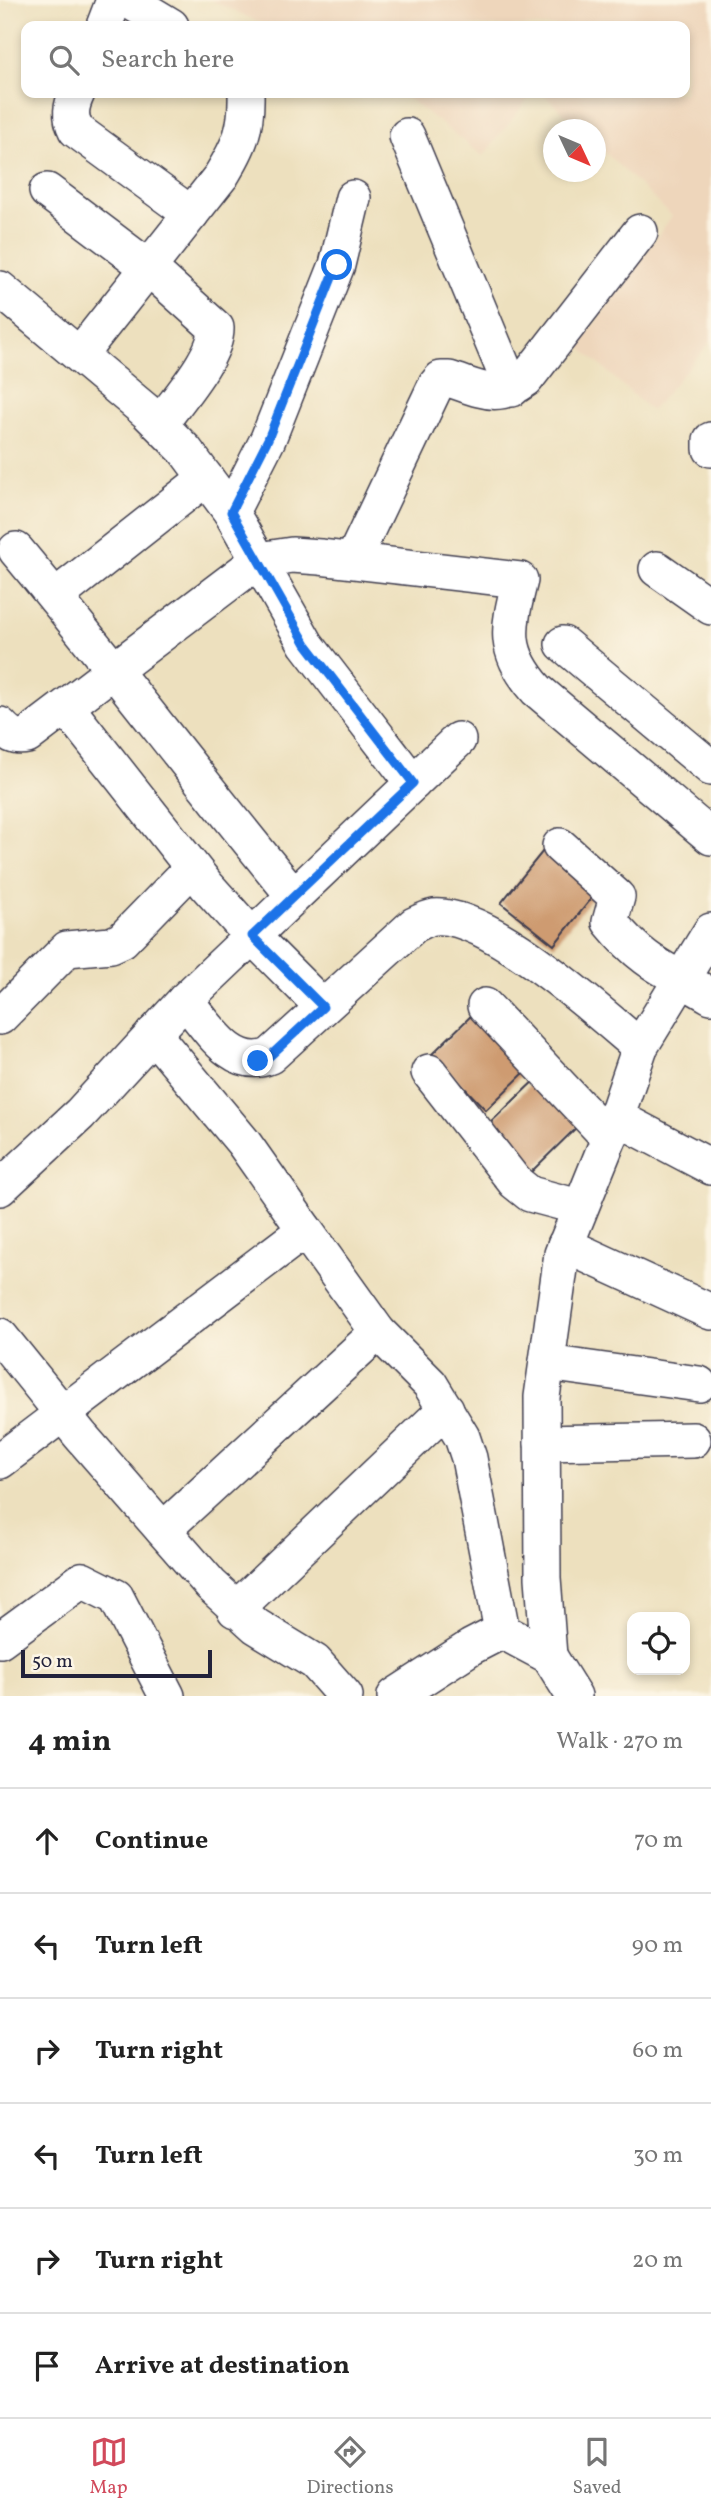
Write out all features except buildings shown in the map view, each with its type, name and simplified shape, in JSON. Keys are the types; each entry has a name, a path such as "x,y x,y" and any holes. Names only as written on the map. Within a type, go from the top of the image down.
{"street":[{"path":"106,21 114,0"},
{"path":"128,0 163,21"},
{"path":"75,98 71,106 76,130 191,214"},
{"path":"80,354 191,214 239,148 247,121 246,98"},
{"path":"407,136 512,389"},
{"path":"47,191 149,268 216,328 216,340 205,360 160,425"},
{"path":"231,512 268,439 337,265 353,198"},
{"path":"353,560 436,385 442,379 450,379 498,393 512,389 540,365 640,232"},
{"path":"0,289 80,354 160,425 206,478 231,512 306,644 413,783"},
{"path":"711,440 711,449"},
{"path":"55,597 206,478"},
{"path":"16,550 116,671 195,776 294,897"},
{"path":"0,725 9,734 19,738 27,736 259,560 292,555 520,580 509,622 510,649 520,672 537,690 711,837"},
{"path":"657,569 711,607"},
{"path":"563,644 711,768"},
{"path":"67,708 192,868 252,936 323,1007"},
{"path":"0,1188 80,1114 185,1000 458,740"},
{"path":"560,846 617,897 610,922 627,943 660,970 696,987"},
{"path":"0,1017 67,949 111,945 122,940 192,868"},
{"path":"185,1000 232,1053 258,1061 270,1056 414,925 432,917 454,918 494,937 542,967 640,1047"},
{"path":"574,1696 549,1656 543,1578 542,1397 565,1245 612,1127 640,1047 696,987 711,931"},
{"path":"485,1006 612,1127 711,1167"},
{"path":"153,1034 243,1142 378,1332 430,1384 446,1409 469,1458 502,1631"},
{"path":"429,1072 515,1182 530,1194 579,1207"},
{"path":"0,1461 64,1416 305,1230"},
{"path":"565,1245 711,1312"},
{"path":"163,1530 378,1332"},
{"path":"0,1336 64,1416 235,1610 256,1626 301,1651 328,1691"},
{"path":"547,1363 699,1384"},
{"path":"235,1610 446,1409"},
{"path":"542,1443 693,1440"},
{"path":"0,1640 82,1580 116,1597 167,1696"},
{"path":"502,1631 549,1656"},
{"path":"395,1696 471,1647 502,1631"}],"shaded area":[{"path":"210,0 711,0 711,341 651,411 579,346 672,216 606,153 606,119 570,119 547,98 690,98 690,21 257,21"},
{"path":"408,98 529,98 483,156"}],"route":[{"path":"258,1061 270,1056 323,1007 252,936 413,783 364,723 306,644 231,512 268,439 337,265"}]}
